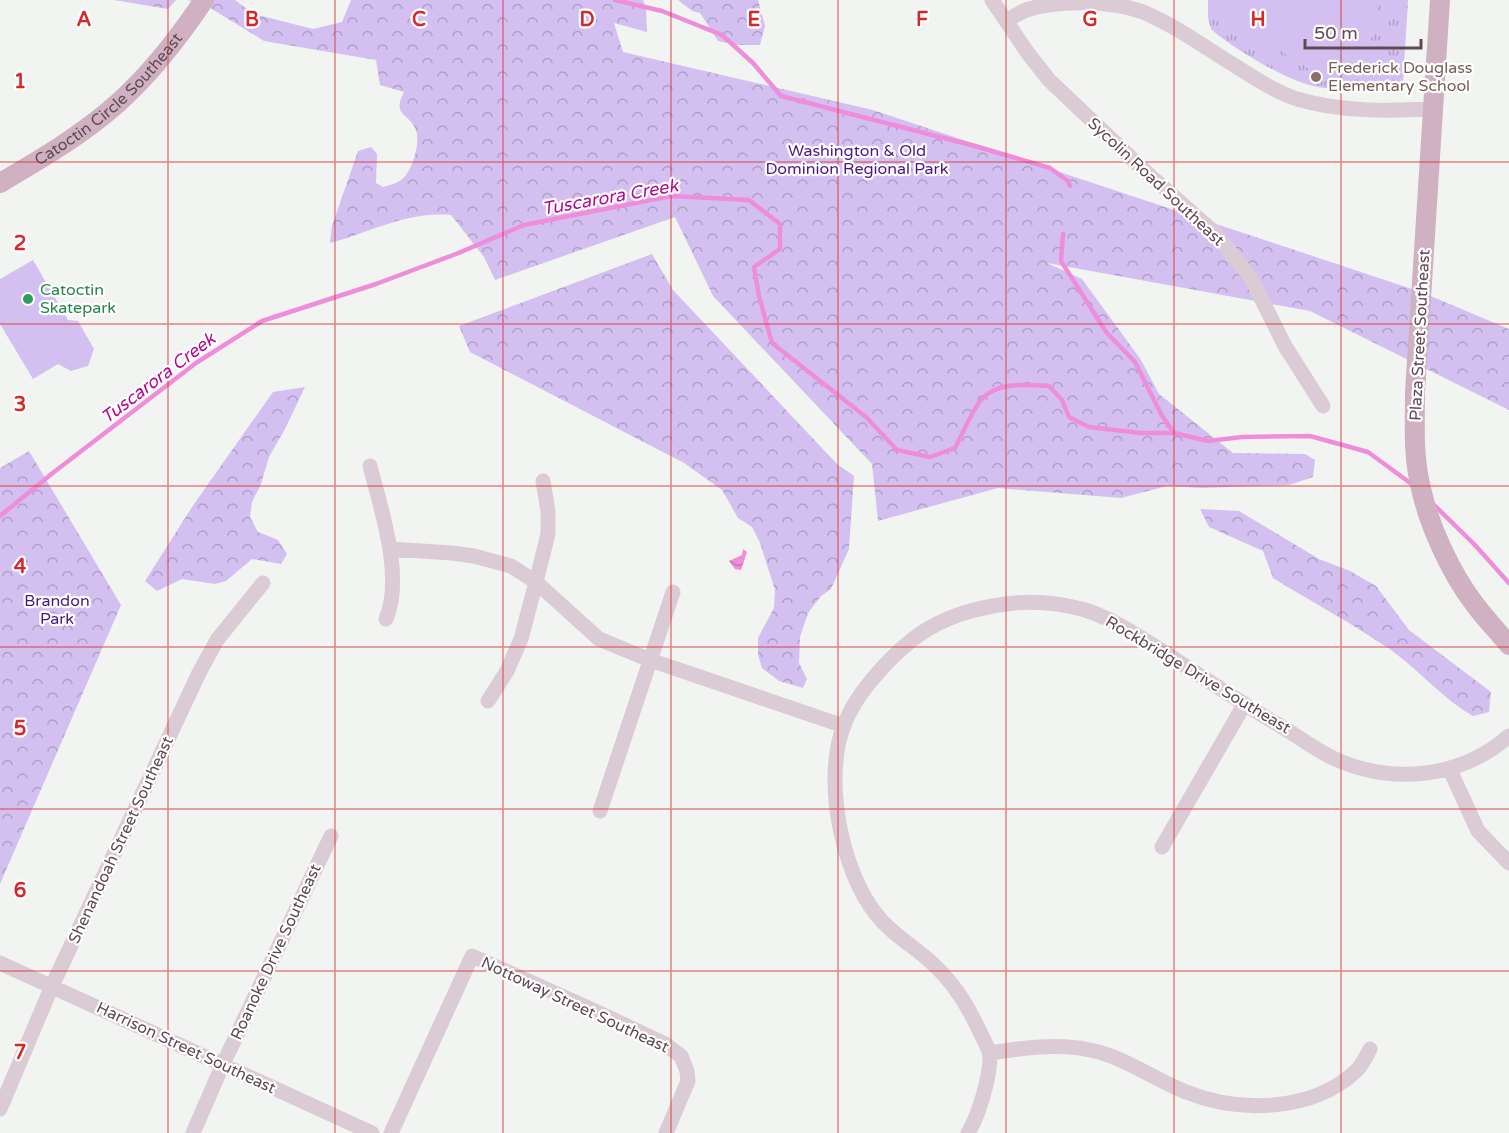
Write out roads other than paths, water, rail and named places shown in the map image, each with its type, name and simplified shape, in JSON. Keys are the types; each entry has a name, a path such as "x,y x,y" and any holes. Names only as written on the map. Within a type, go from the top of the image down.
{"main road":[{"name":"Catoctin Circle Southeast","path":"0,183 53,151 119,102 148,71 204,0"},
{"name":"Plaza Street Southeast","path":"1440,0 1415,392 1415,445 1420,484 1433,527 1452,569 1475,604 1505,640"}],"street":[{"name":"Sycolin Road Southeast","path":"992,0 1049,80 1145,171 1196,214 1222,241 1251,278 1285,346 1323,406"},
{"path":"1006,21 1026,10 1054,4 1076,2 1113,4 1140,11 1163,22 1270,88 1296,99 1367,110 1433,109"},
{"path":"370,466 391,549 391,607 386,619"},
{"path":"489,701 507,671 521,639 548,534 548,511 543,481"},
{"path":"391,549 474,556 512,566 536,582 600,639 650,660 844,726"},
{"name":"Shenandoah Street Southeast","path":"0,1109 52,986 199,674 218,640 263,583"},
{"path":"600,811 673,592"},
{"name":"Rockbridge Drive Southeast","path":"990,1053 967,1006 954,986 930,961 878,917 858,885 839,829 836,767 844,726 867,685 902,648 922,632 944,619 962,613 1020,603 1061,605 1101,616 1157,648 1244,705 1332,758 1358,768 1388,774 1416,775 1450,770 1475,760 1498,746 1509,736"},
{"path":"1162,847 1244,705"},
{"path":"1450,770 1478,831 1509,862"},
{"name":"Roanoke Drive Southeast","path":"193,1133 331,836"},
{"name":"Nottoway Street Southeast","path":"391,1133 471,956 665,1044 681,1056 688,1081 666,1133"},
{"name":"Harrison Street Southeast","path":"0,963 372,1133"},
{"path":"968,1133 973,1124 988,1072 990,1053 1060,1046 1091,1050 1133,1065 1187,1092 1234,1105 1258,1106 1299,1100 1331,1090 1357,1071 1370,1049"}],"water":[{"path":"743,549 747,552 741,570 735,569 729,561 742,555"}],"waterway":[{"path":"615,0 662,11 722,35 753,63 781,96 975,146 1050,168 1068,181 1070,186"},
{"name":"Tuscarora Creek","path":"0,516 196,363 262,321 376,284 524,225 671,196 749,200 780,224 780,249 754,267 759,296 772,343 866,417 897,450 930,457 955,448 975,409 989,393 1014,385 1049,386 1062,400 1069,417 1089,427 1141,433 1174,433 1208,441 1242,437 1310,436 1368,452 1413,485"},
{"path":"1063,234 1061,261 1106,332 1135,362 1161,414 1174,433"},
{"name":"Tuscarora Creek","path":"1432,503 1474,544 1509,583"}],"place":[{"name":"Frederick Douglass Elementary School","path":"1316,77"},
{"name":"Catoctin Skatepark","path":"28,299"}],"park label":[{"name":"Washington & Old Dominion Regional Park","path":"857,160"},
{"name":"Brandon Park","path":"57,610"}]}
